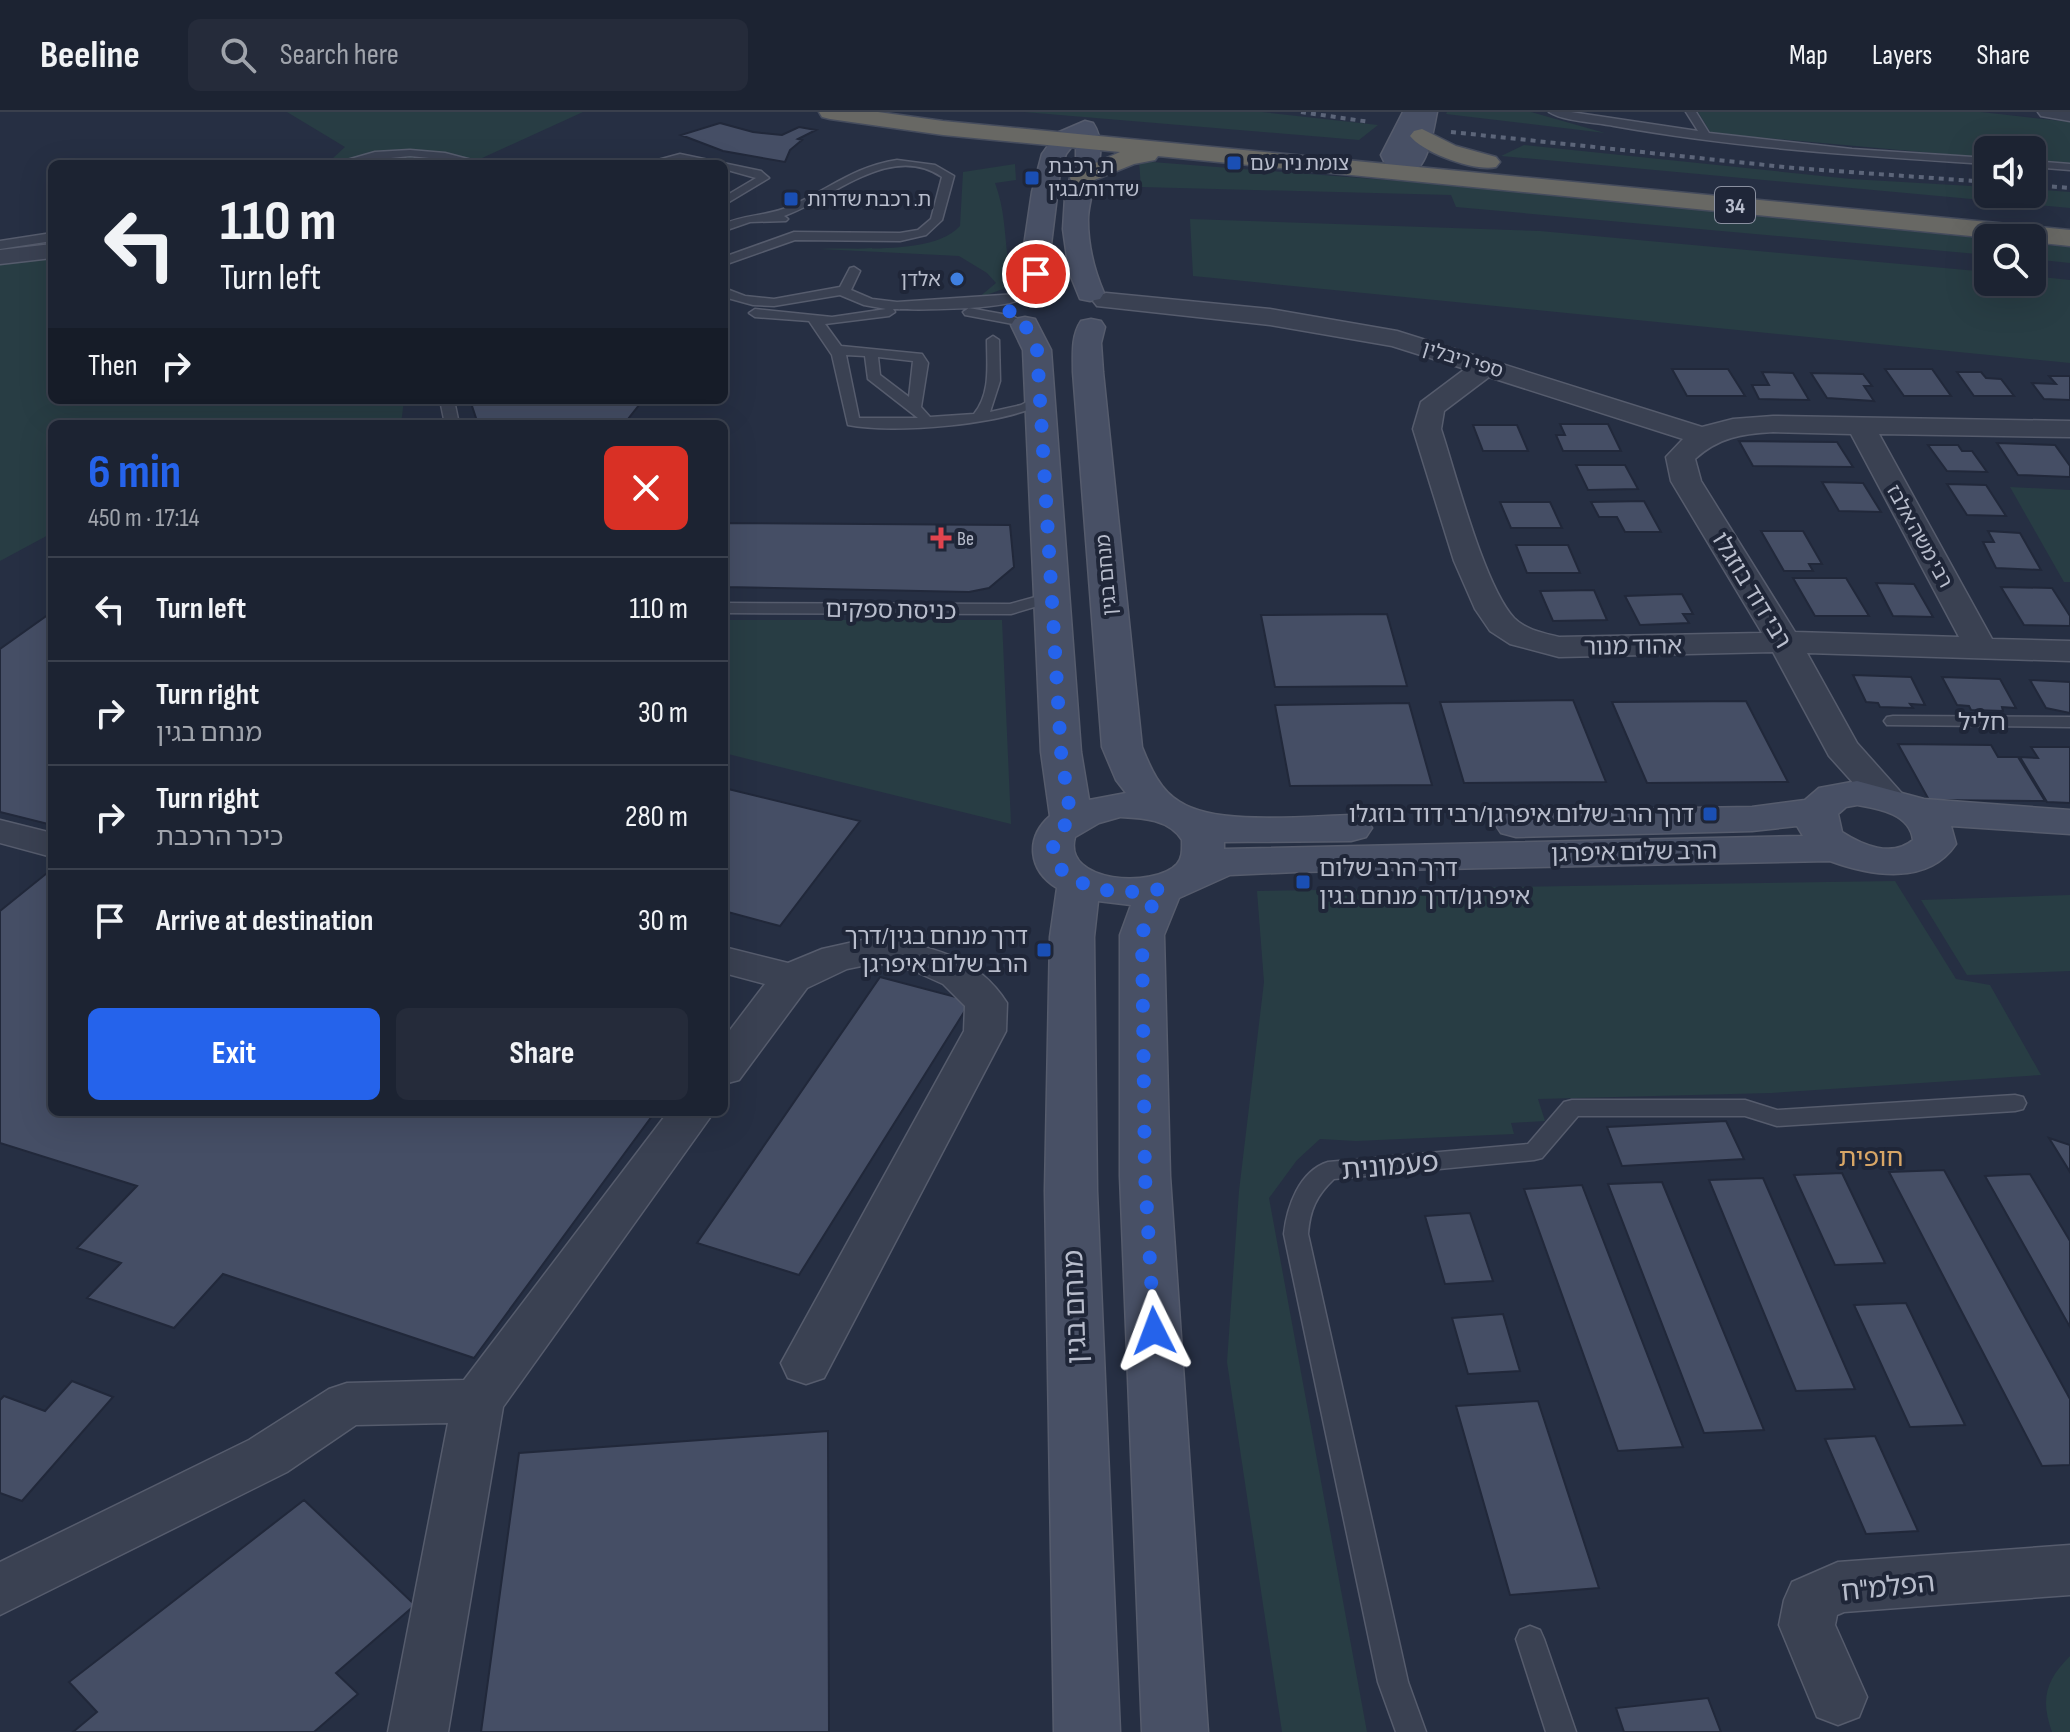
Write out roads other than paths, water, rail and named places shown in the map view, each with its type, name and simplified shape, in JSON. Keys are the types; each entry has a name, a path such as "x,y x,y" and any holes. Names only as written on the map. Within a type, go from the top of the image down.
{"highway":[{"name":"34","path":"830,112 1088,135 1361,153 1410,145 1514,167 2070,219"},
{"name":"34","path":"940,120 1064,140 1088,135 1208,153 1410,145 2070,238"},
{"path":"940,120 1037,149 1046,158 1049,172"},
{"path":"1082,178 1129,157 1208,153"}],"main road":[{"path":"1410,145 1414,112"},
{"name":"מנחם בגין","path":"1088,135 1076,207 1077,255 1097,311 1087,343 1088,372 1122,747 1136,780 1173,813"},
{"path":"1064,140 1049,172 1041,207 1036,274 1022,309 1037,350 1032,425 1052,589 1061,752 1071,819"},
{"path":"1022,309 1062,290 1097,311"},
{"path":"1022,309 1054,331 1097,311"},
{"name":"הרב שלום איפרגן","path":"1173,813 1221,829 1752,819 1822,805 1857,793 1913,817 1919,858 1900,863 1866,859 1838,848 1297,859 1226,862 1176,882"},
{"path":"1175,1732 1145,1176 1142,935 1149,911 1176,882 1200,863 1204,851 1202,839 1194,827 1173,813 1120,805 1099,808 1071,819 1053,840 1052,852 1056,864 1079,883 1112,891 1176,882"},
{"path":"1822,805 1815,821 1819,830 1838,848"},
{"path":"1913,817 2070,822"},
{"path":"1913,817 2070,848"},
{"name":"מנחם בגין","path":"1079,883 1072,937 1071,1191 1087,1732"}],"street":[{"path":"2048,112 2070,115"},
{"path":"0,257 48,251"},
{"name":"ספי ריבלין","path":"1097,311 1151,315 1218,312 1357,331 1486,366 1701,436"},
{"name":"אהוד מנור","path":"1486,366 1431,408 1427,429 1483,593 1503,626 1523,638 1559,647 1784,642 2070,651"},
{"path":"1701,436 1735,427 1760,425 2070,429"},
{"name":"רבי משה אלבז","path":"1860,425 1981,648"},
{"name":"רבי דוד בוזגלו","path":"1701,436 1680,457 1686,481 1784,642 1842,748 1913,817"},
{"path":"1822,805 1842,748"},
{"path":"0,831 48,844"},
{"path":"728,1064 792,978 836,958 876,950 921,958 958,974 986,1003 985,1031 806,1363"},
{"path":"728,961 792,978"},
{"path":"418,1732 478,1401 689,1116"},
{"path":"0,1590 268,1456 347,1404 478,1401"},
{"name":"הפלמ\"ח","path":"1838,1697 1807,1625 1812,1600 1838,1587 2070,1570"}],"lane":[{"path":"1554,112 1612,125 1706,136 1852,152 1974,160"},
{"path":"1691,112 1706,136"},
{"path":"350,160 368,154 397,152 425,152 463,160"},
{"path":"666,160 680,157 696,160"},
{"path":"2046,165 2070,167"},
{"path":"728,217 770,217 804,205 856,173 874,166 923,166 943,171 948,176 936,220 922,233 900,237 794,236 728,260"},
{"path":"728,167 757,173 763,178 728,200"},
{"path":"770,217 795,225 798,229 794,236"},
{"path":"728,237 748,218"},
{"path":"728,237 771,244"},
{"path":"0,245 48,238"},
{"path":"844,292 854,271"},
{"path":"728,293 754,301 844,292 862,296 868,302 869,308 841,329 838,347 853,422 978,418 1020,410 1032,425"},
{"path":"803,298 795,307 838,347 917,357 921,363 914,409"},
{"path":"868,302 1022,309"},
{"path":"728,308 808,318 855,317 885,312 1022,309"},
{"path":"978,418 991,402 993,393 993,340"},
{"path":"871,352 873,376 930,420"},
{"path":"978,418 1032,425"},
{"name":"כניסת ספקים","path":"728,608 1011,609 1045,599 1052,589"},
{"name":"חליל","path":"1893,721 2070,722"},
{"name":"פעמונית","path":"1411,1732 1393,1682 1296,1234 1298,1211 1306,1190 1328,1171 1534,1152 1572,1108 1745,1108 1777,1118 2015,1103"},
{"path":"1530,1639 1561,1732"}],"railway":[{"path":"1301,112 1370,122"},
{"path":"1451,132 1794,168 1974,181"},
{"path":"2046,186 2070,188"}],"place":[{"name":"צומת ניר עם","path":"1234,163"},
{"name":"ת. רכבת שדרות/בגין","path":"1032,178"},
{"name":"ת. רכבת שדרות","path":"791,199"},
{"name":"אלדן","path":"957,279"},
{"name":"Be","path":"941,538"},
{"name":"דרך הרב שלום איפרגן/רבי דוד בוזגלו","path":"1710,814"},
{"name":"דרך הרב שלום איפרגן/דרך מנחם בגין","path":"1303,882"},
{"name":"דרך מנחם בגין/דרך הרב שלום איפרגן","path":"1044,950"}],"district":[{"name":"חופית","path":"1871,1157"}]}
